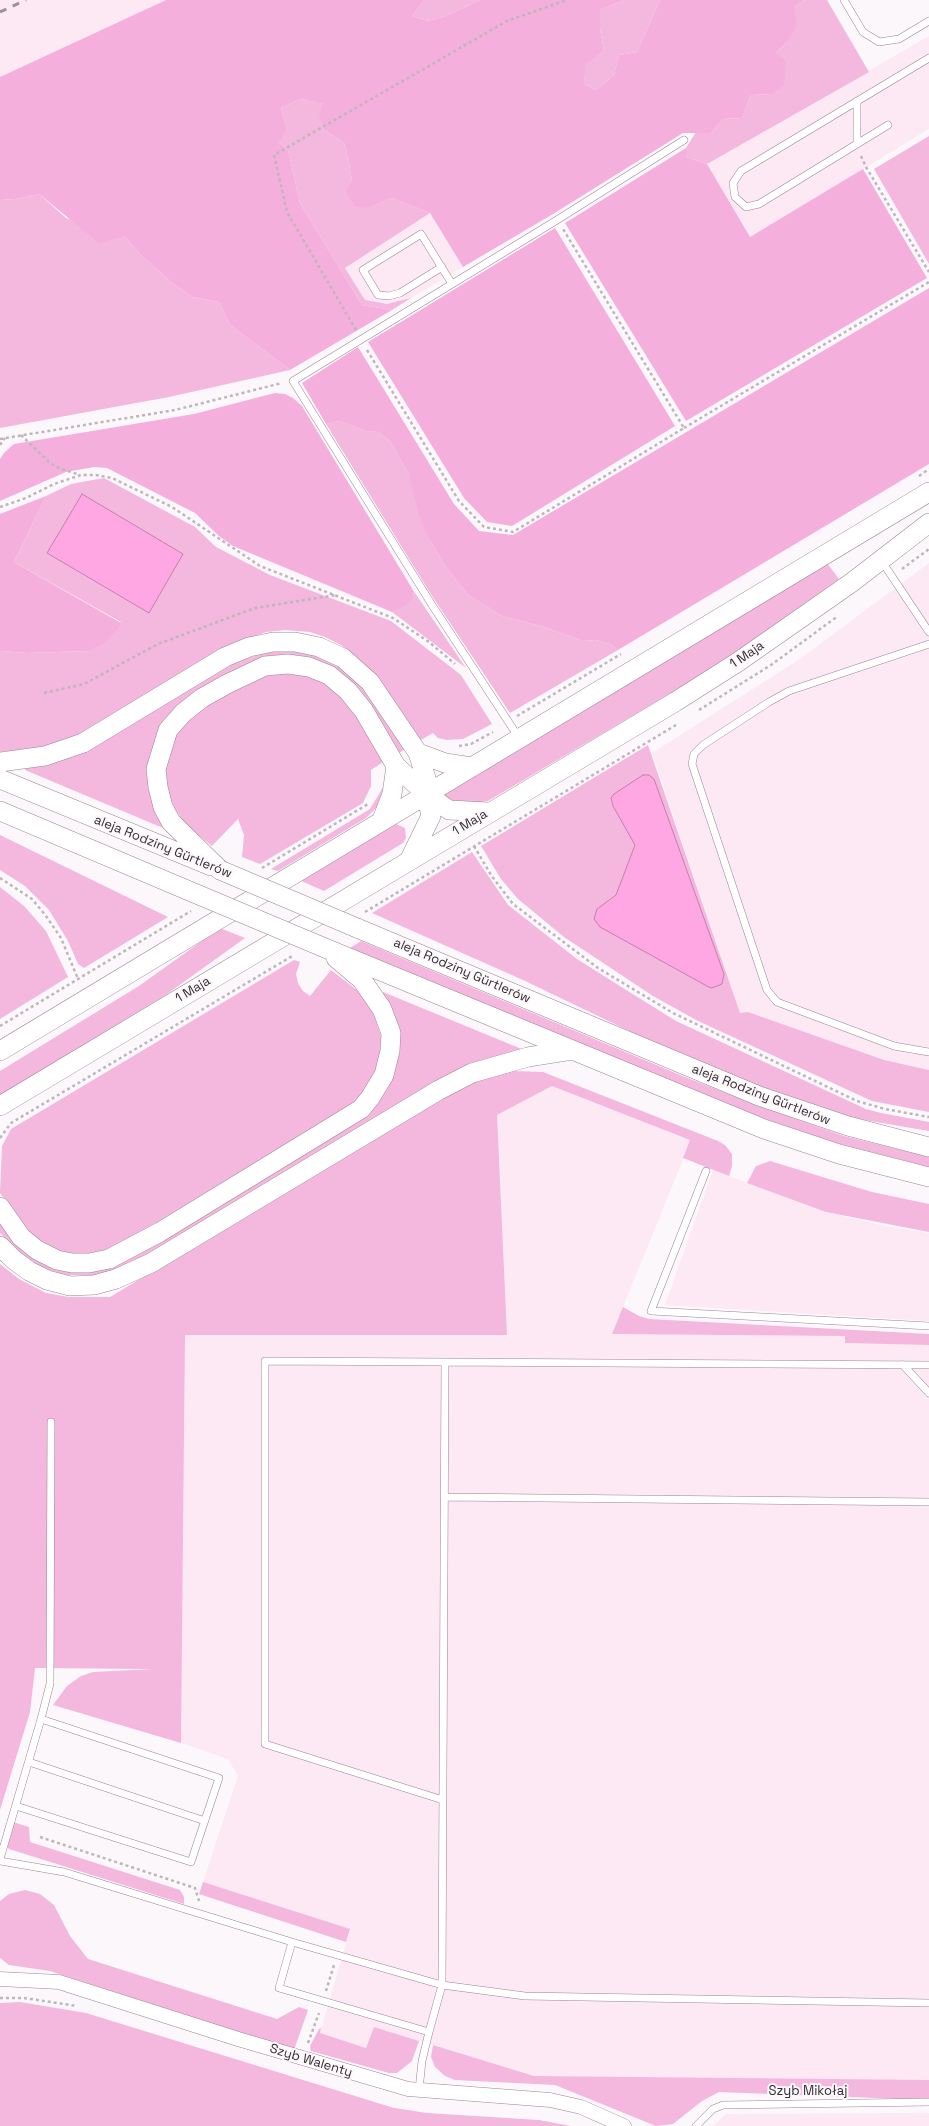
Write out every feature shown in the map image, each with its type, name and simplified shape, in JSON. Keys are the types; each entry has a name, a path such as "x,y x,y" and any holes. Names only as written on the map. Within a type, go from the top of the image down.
{"main road":[{"path":"0,1050 929,492"},
{"name":"1 Maja","path":"0,1106 488,812 675,702 738,662 881,560 929,523"},
{"path":"0,762 45,756 83,743 224,657 249,647 273,642 295,642 319,647 343,658 370,682 418,753 426,778 426,794 431,816 410,859"},
{"path":"220,870 171,822 163,806 158,787 156,769 168,730 183,713 202,698 245,674 265,666 288,664 309,667 329,676 348,691 364,711 396,766 426,794 449,810 488,812"},
{"path":"418,753 445,763 472,766"},
{"path":"382,820 392,794 396,766"},
{"name":"aleja Rodziny Gürtlerów","path":"0,779 759,1096 848,1126 929,1147"},
{"path":"0,811 325,948 764,1129 839,1154 929,1177"},
{"path":"0,1207 21,1237 37,1250 57,1260 72,1263 89,1263 109,1259 160,1232 361,1109 384,1076 390,1051 391,1032 382,1009 362,980 325,948"},
{"path":"0,1246 24,1268 46,1280 70,1286 94,1285 116,1279 151,1264 439,1090 466,1076 528,1057 574,1050"}],"street":[{"name":"Szyb Walenty","path":"0,1979 24,1978 59,1982 132,2007 378,2081 419,2090 550,2100 581,2107 624,2126"}],"lane":[{"path":"844,0 863,32 879,42 899,39 929,21"},
{"path":"888,125 759,204 746,207 735,197 733,183 741,171 929,58"},
{"path":"857,101 857,144"},
{"path":"519,738 432,605 293,381 557,220 684,140"},
{"path":"442,267 400,292 389,296 378,295 363,270 421,234 442,267 452,284"},
{"path":"881,560 929,632"},
{"path":"929,644 789,691 703,745 694,754 692,764 767,990 777,1002 894,1046 929,1052"},
{"path":"706,1171 651,1311 929,1326"},
{"path":"443,1800 265,1744 265,1361 929,1365"},
{"path":"419,2090 422,2061 442,1985 445,1362"},
{"path":"903,1365 929,1393"},
{"path":"51,1422 50,1684 0,1860 64,1872 292,1942 442,1985 525,1996 929,2003"},
{"path":"445,1496 929,1502"},
{"path":"16,1806 191,1862 219,1778 41,1719"},
{"path":"29,1762 205,1821"},
{"path":"292,1942 279,1988 429,2032"},
{"name":"Szyb Mikołaj","path":"696,2126 713,2109 723,2105 929,2102"}],"path":[{"path":"567,0 507,20 274,155 287,212 361,339 459,500 484,527 513,532 929,282"},
{"path":"866,167 929,272"},
{"path":"557,220 684,428"},
{"path":"0,439 175,410 293,381"},
{"path":"21,435 50,463 64,471 80,475 96,475 112,478 172,507 260,566 338,595 393,618 429,642 458,667"},
{"path":"0,445 4,438"},
{"path":"915,478 929,469"},
{"path":"0,507 26,498 54,484 80,475"},
{"path":"44,693 84,684 158,644 255,608 338,595"},
{"path":"455,747 471,744 624,652"},
{"path":"474,846 491,875 513,904 598,968 673,1014 857,1101 885,1109 929,1117"},
{"path":"0,878 32,899 46,916 61,938 78,979"}],"shaded area":[{"path":"0,0 166,0 0,77"},
{"path":"166,0 422,0 422,3 412,16 428,21 446,16 480,0 624,0 600,10 600,29 604,51 586,64 584,84 596,90 614,75 619,55 637,52 660,0 805,0 794,7 797,25 787,42 776,53 786,62 784,85 771,94 751,95 742,118 723,119 711,133 683,133 553,214 463,267 430,213 392,198 365,208 355,206 346,192 352,181 344,143 325,130 319,117 323,104 301,99 281,108 287,130 279,142 288,150 300,203 362,305 392,310 290,370 230,325 219,302 193,297 172,283 142,256 124,236 99,243 39,194 16,199 0,200 0,77"},
{"path":"422,0 480,0 446,16 428,21 412,16 422,3"},
{"path":"624,0 660,0 637,52 619,55 614,75 596,90 584,84 585,64 604,51 600,29 600,10"},
{"path":"805,0 827,0 869,72 707,164 686,157 686,148 696,132 711,133 723,119 742,118 751,95 771,94 776,53 787,42 794,7"},
{"path":"929,36 929,129 750,238 707,164"},
{"path":"301,99 324,104 325,130 344,143 352,181 381,202 392,198 430,213 345,268 365,300 387,304 411,298 392,310 362,305 300,203 288,150 278,141 287,130 281,108"},
{"path":"929,136 929,264 874,169"},
{"path":"686,148 686,157 707,164 750,237 863,169 927,278 686,421 565,223"},
{"path":"39,194 66,218 124,236 142,256 172,283 193,297 219,302 230,325 290,370 169,397 0,428 0,200 16,199"},
{"path":"430,213 463,267 411,298 398,303 387,304 365,300 345,268"},
{"path":"555,228 675,426 512,526 487,522 464,498 368,342"},
{"path":"929,288 929,464 618,650 610,644 596,640 583,641 544,627 502,616 468,595 446,567 431,542 421,522 408,473 390,441 378,432 366,431 340,421 326,424 302,383 358,347 454,504 479,531 513,535"},
{"path":"275,393 285,394 293,398 302,406 413,590 414,598 403,607 392,612 233,546 219,536 195,513 107,468 94,467 66,472 0,501 0,459 14,444 194,414"},
{"path":"340,421 366,431 378,432 390,441 408,473 431,542 446,567 468,595 502,616 544,627 583,641 596,640 610,644 618,650 510,713 432,596 326,424"},
{"path":"104,478 195,527 216,547 270,575 391,621 461,675 492,724 463,739 447,740 438,738 433,733 419,741 389,694 369,668 341,645 325,637 310,632 285,630 266,632 245,639 82,733 45,748 0,752 0,651 27,653 87,651 121,622 14,562 46,496 71,484"},
{"path":"82,494 183,554 149,613 47,553"},
{"path":"46,496 14,562 121,623 118,629 104,643 87,651 27,653 0,651 0,514"},
{"path":"827,563 839,579 729,657 681,687 488,801 458,805 440,796"},
{"path":"929,563 929,1070 884,1060 748,1012 740,1013 652,753 800,659"},
{"path":"413,590 466,668 392,612 414,598"},
{"path":"273,650 308,652 332,661 356,679 386,720 404,750 399,753 381,723 286,656 158,734 149,763 163,828 25,770 26,767 58,761 91,749 234,663"},
{"path":"296,673 319,680 340,694 356,715 383,762 371,770 371,786 363,803 260,864 242,857 244,835 238,819 212,846 186,825 175,809 169,794 166,763 174,739 186,722 202,708 245,683 268,675"},
{"path":"648,745 740,1013 748,1012 884,1060 929,1070 929,1112 872,1101 698,1021 653,996 564,937 518,899 501,879 481,846"},
{"path":"643,775 649,775 654,779 724,974 722,984 717,986 711,988 705,985 600,927 594,919 597,909 616,895 635,845 613,806 611,798 614,794"},
{"path":"385,784 377,807 366,818 278,871 271,869 370,809"},
{"path":"396,824 405,828 406,838 403,843 324,891 299,880"},
{"path":"0,835 168,917 84,968 78,964 68,941 49,910 25,886 0,870"},
{"path":"472,852 508,905 577,959 676,1021 866,1109 929,1122 929,1131 847,1117 780,1095 673,1052 523,980 372,913"},
{"path":"0,887 24,906 46,931 68,977 0,1019"},
{"path":"220,928 245,938 167,994 0,1095 0,1071 139,986"},
{"path":"361,941 685,1077 762,1107 844,1136 929,1157 929,1167 821,1139 727,1105 350,948"},
{"path":"294,960 300,962 296,974 298,983 303,991 310,996 331,970 357,990 372,1010 381,1036 380,1061 370,1084 356,1101 116,1247 93,1254 70,1254 49,1248 31,1235 0,1193 2,1146 11,1129"},
{"path":"383,992 524,1050 139,1261 98,1275 66,1275 46,1269 24,1257 0,1233 0,1222 21,1247 120,1263 146,1250 381,1099 390,1083"},
{"path":"514,1071 543,1072 718,1141 725,1145 732,1154 732,1166 729,1176 683,1158 690,1140 552,1086 497,1115 507,1335 185,1335 181,1743 53,1705 67,1686 81,1676 93,1672 153,1669 35,1668 30,1712 0,1810 0,1264 19,1279 46,1293 69,1297 110,1297 448,1093 482,1077"},
{"path":"552,1086 691,1140 612,1334 846,1336 846,1343 929,1345 929,2082 534,2076 374,2027 367,2048 320,2033 350,1930 203,1882 238,1776 228,1759 181,1743 185,1335 507,1335 497,1115"},
{"path":"770,1161 872,1192 929,1204 929,1232 826,1212 747,1183 756,1166"},
{"path":"713,1170 826,1212 889,1227 929,1233 929,1321 665,1305"},
{"path":"623,1307 639,1316 649,1319 929,1334 929,1345 845,1343 845,1336 612,1334"},
{"path":"13,1822 29,1827 30,1842 180,1890 184,1897 184,1904 9,1849 3,1841 4,1830"},
{"path":"203,1882 350,1929 346,1942 199,1894"},
{"path":"25,1890 40,1894 54,1905 70,1936 88,1959 277,2019 299,2007 308,2010 294,2050 50,1971 9,1965 0,1958 0,1901 9,1894"},
{"path":"20,2002 86,2013 394,2108 427,2113 539,2120 571,2126 0,2126 0,2003"},
{"path":"374,2027 419,2041 412,2061 397,2073 389,2073 311,2051 310,2046 321,2028 320,2033 366,2048"},
{"path":"433,2045 534,2076 929,2080 929,2100 719,2092 702,2101 673,2124 656,2126 555,2085 455,2080 445,2076 435,2067 431,2057"},
{"path":"929,2113 929,2126 713,2126 726,2114"}],"railway":[{"path":"0,12 26,0"}]}
